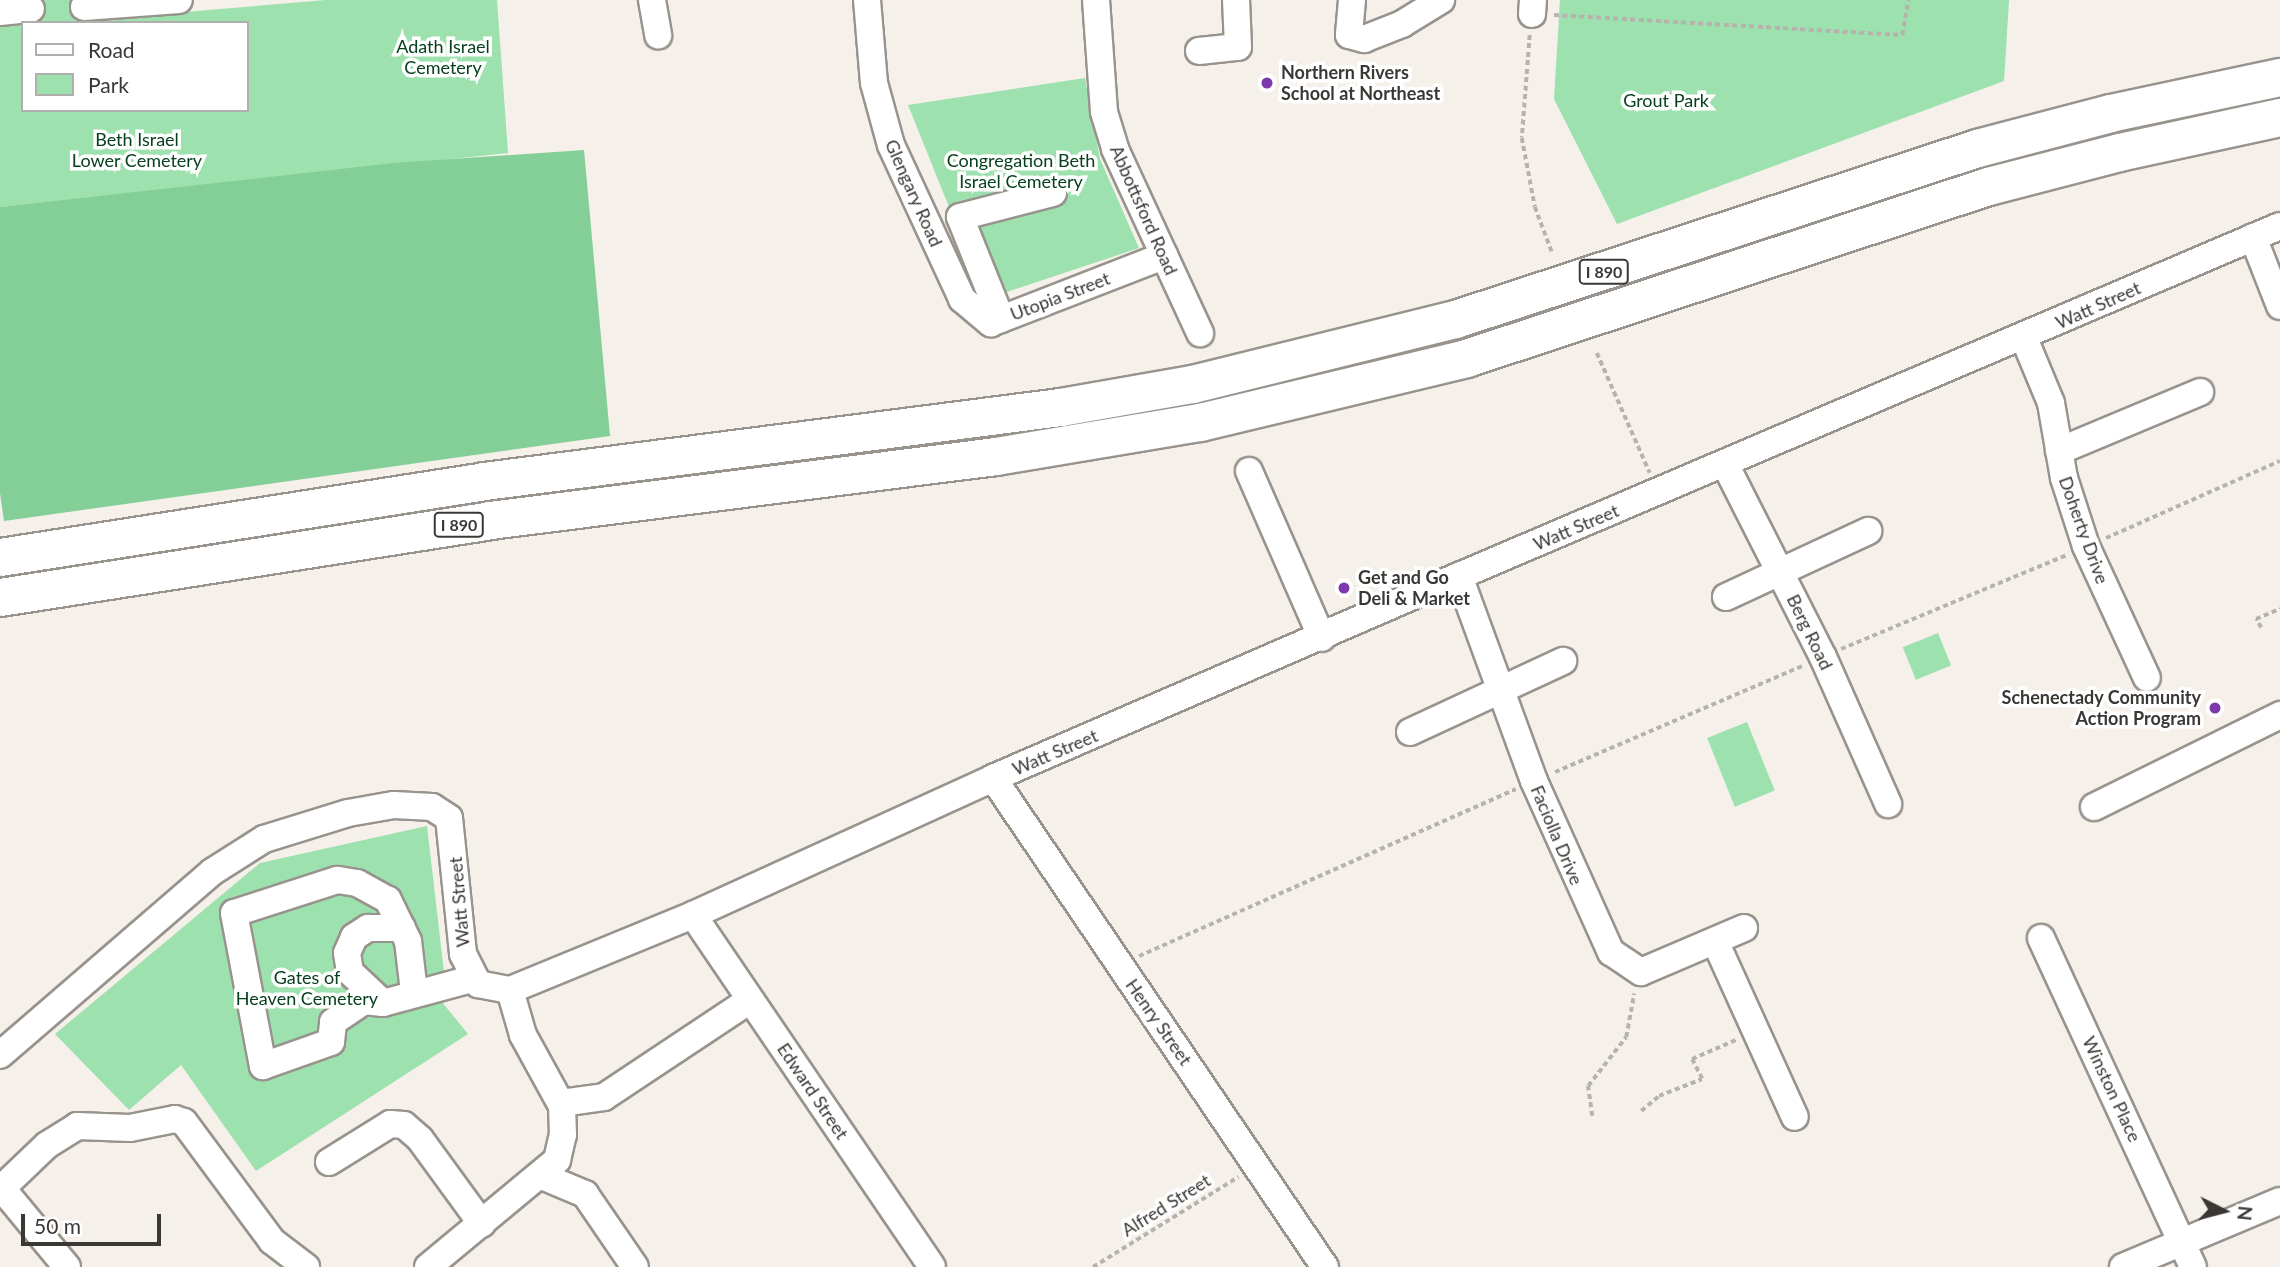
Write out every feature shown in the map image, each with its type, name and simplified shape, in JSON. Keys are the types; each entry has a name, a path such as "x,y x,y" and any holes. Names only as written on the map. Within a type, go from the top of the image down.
{"highway":[{"name":"I 890","path":"0,557 484,481 1046,409 1192,384 1455,320 1977,148 2110,113 2280,76"},
{"name":"I 890","path":"0,597 464,524 1019,453 1200,422 1466,358 1988,186 2119,152 2280,117"}],"street":[{"path":"81,10 179,0"},
{"path":"652,0 658,35"},
{"name":"Glengary Road","path":"867,0 874,83 891,145 962,299"},
{"name":"Abbottsford Road","path":"1096,0 1104,112 1115,149 1200,333"},
{"path":"1199,51 1238,47 1236,0"},
{"path":"1352,0 1349,35 1364,39 1403,12 1441,0"},
{"path":"0,12 34,11"},
{"path":"1001,319 960,217 1053,193"},
{"name":"Watt Street","path":"510,990 693,915 993,778 2280,226"},
{"path":"2253,237 2280,306"},
{"name":"Utopia Street","path":"962,299 991,323 1164,256"},
{"name":"Doherty Drive","path":"2024,338 2051,403 2059,452 2086,546 2147,678"},
{"path":"2059,452 2200,392"},
{"name":"Berg Road","path":"1725,464 1823,657 1888,804"},
{"path":"1249,471 1322,638"},
{"path":"1726,597 1779,570 1868,531"},
{"name":"Faciolla Drive","path":"1460,576 1503,688 1534,781 1598,932 1611,953 1641,972"},
{"path":"1410,732 1563,661"},
{"path":"2094,807 2280,715"},
{"name":"Henry Street","path":"993,778 1325,1267"},
{"name":"Watt Street","path":"0,1055 212,872 264,839 348,813 394,805 432,807 449,818 463,954 475,978"},
{"path":"414,992 408,941 388,900 357,883 337,880 234,913 263,1066 331,1042 333,1022 364,1001 383,1003 414,992 451,988 475,978 478,984 510,990 523,1035 561,1103 563,1135 557,1160 542,1176 428,1267"},
{"name":"Edward Street","path":"693,915 932,1267"},
{"path":"383,1003 350,972 347,953 354,936 368,928 402,928"},
{"path":"1641,972 1744,928"},
{"name":"Winston Place","path":"2041,938 2193,1267"},
{"path":"1715,940 1795,1117"},
{"path":"561,1103 604,1097 750,1000"},
{"path":"67,1267 1,1187 47,1144 76,1126 130,1128 175,1119 184,1122 272,1241 306,1267"},
{"path":"329,1162 390,1124 404,1125 420,1139 482,1224"},
{"path":"542,1176 585,1194 635,1267"},
{"path":"2123,1267 2182,1241 2278,1206"}],"path":[{"path":"1553,255 1535,208 1522,138 1533,7 1902,35 1908,0"},
{"path":"1597,353 1658,491"},
{"path":"1119,965 1534,781 2280,461"},
{"path":"2261,628 2256,619 2280,608"},
{"path":"1592,1116 1588,1086 1626,1037 1641,972"},
{"path":"1641,1111 1660,1096 1702,1079 1692,1059 1756,1031"},
{"name":"Alfred Street","path":"1093,1267 1255,1167"}],"green space":[{"path":"0,0 92,0 90,20 326,0 497,0 508,153 0,207"},
{"name":"Grout Park","path":"1560,0 2009,0 2004,81 1617,224 1554,99"},
{"name":"Congregation Beth Israel Cemetery","path":"1085,78 1100,159 1139,248 986,299 908,105"},
{"path":"584,150 610,436 4,521 0,493 0,207 394,163"},
{"path":"1938,633 1951,665 1916,680 1903,647"},
{"path":"1747,722 1775,791 1735,807 1707,738"},
{"name":"Gates of Heaven Cemetery","path":"427,826 444,972 437,996 468,1034 256,1171 181,1065 129,1110 55,1034 260,863"}],"place":[{"name":"Northern Rivers School at Northeast","path":"1267,83"},
{"name":"Get and Go Deli & Market","path":"1344,588"},
{"name":"Schenectady Community Action Program","path":"2215,708"}],"park label":[{"name":"Adath Israel Cemetery","path":"443,57"},
{"name":"Beth Israel Lower Cemetery","path":"137,150"}]}
